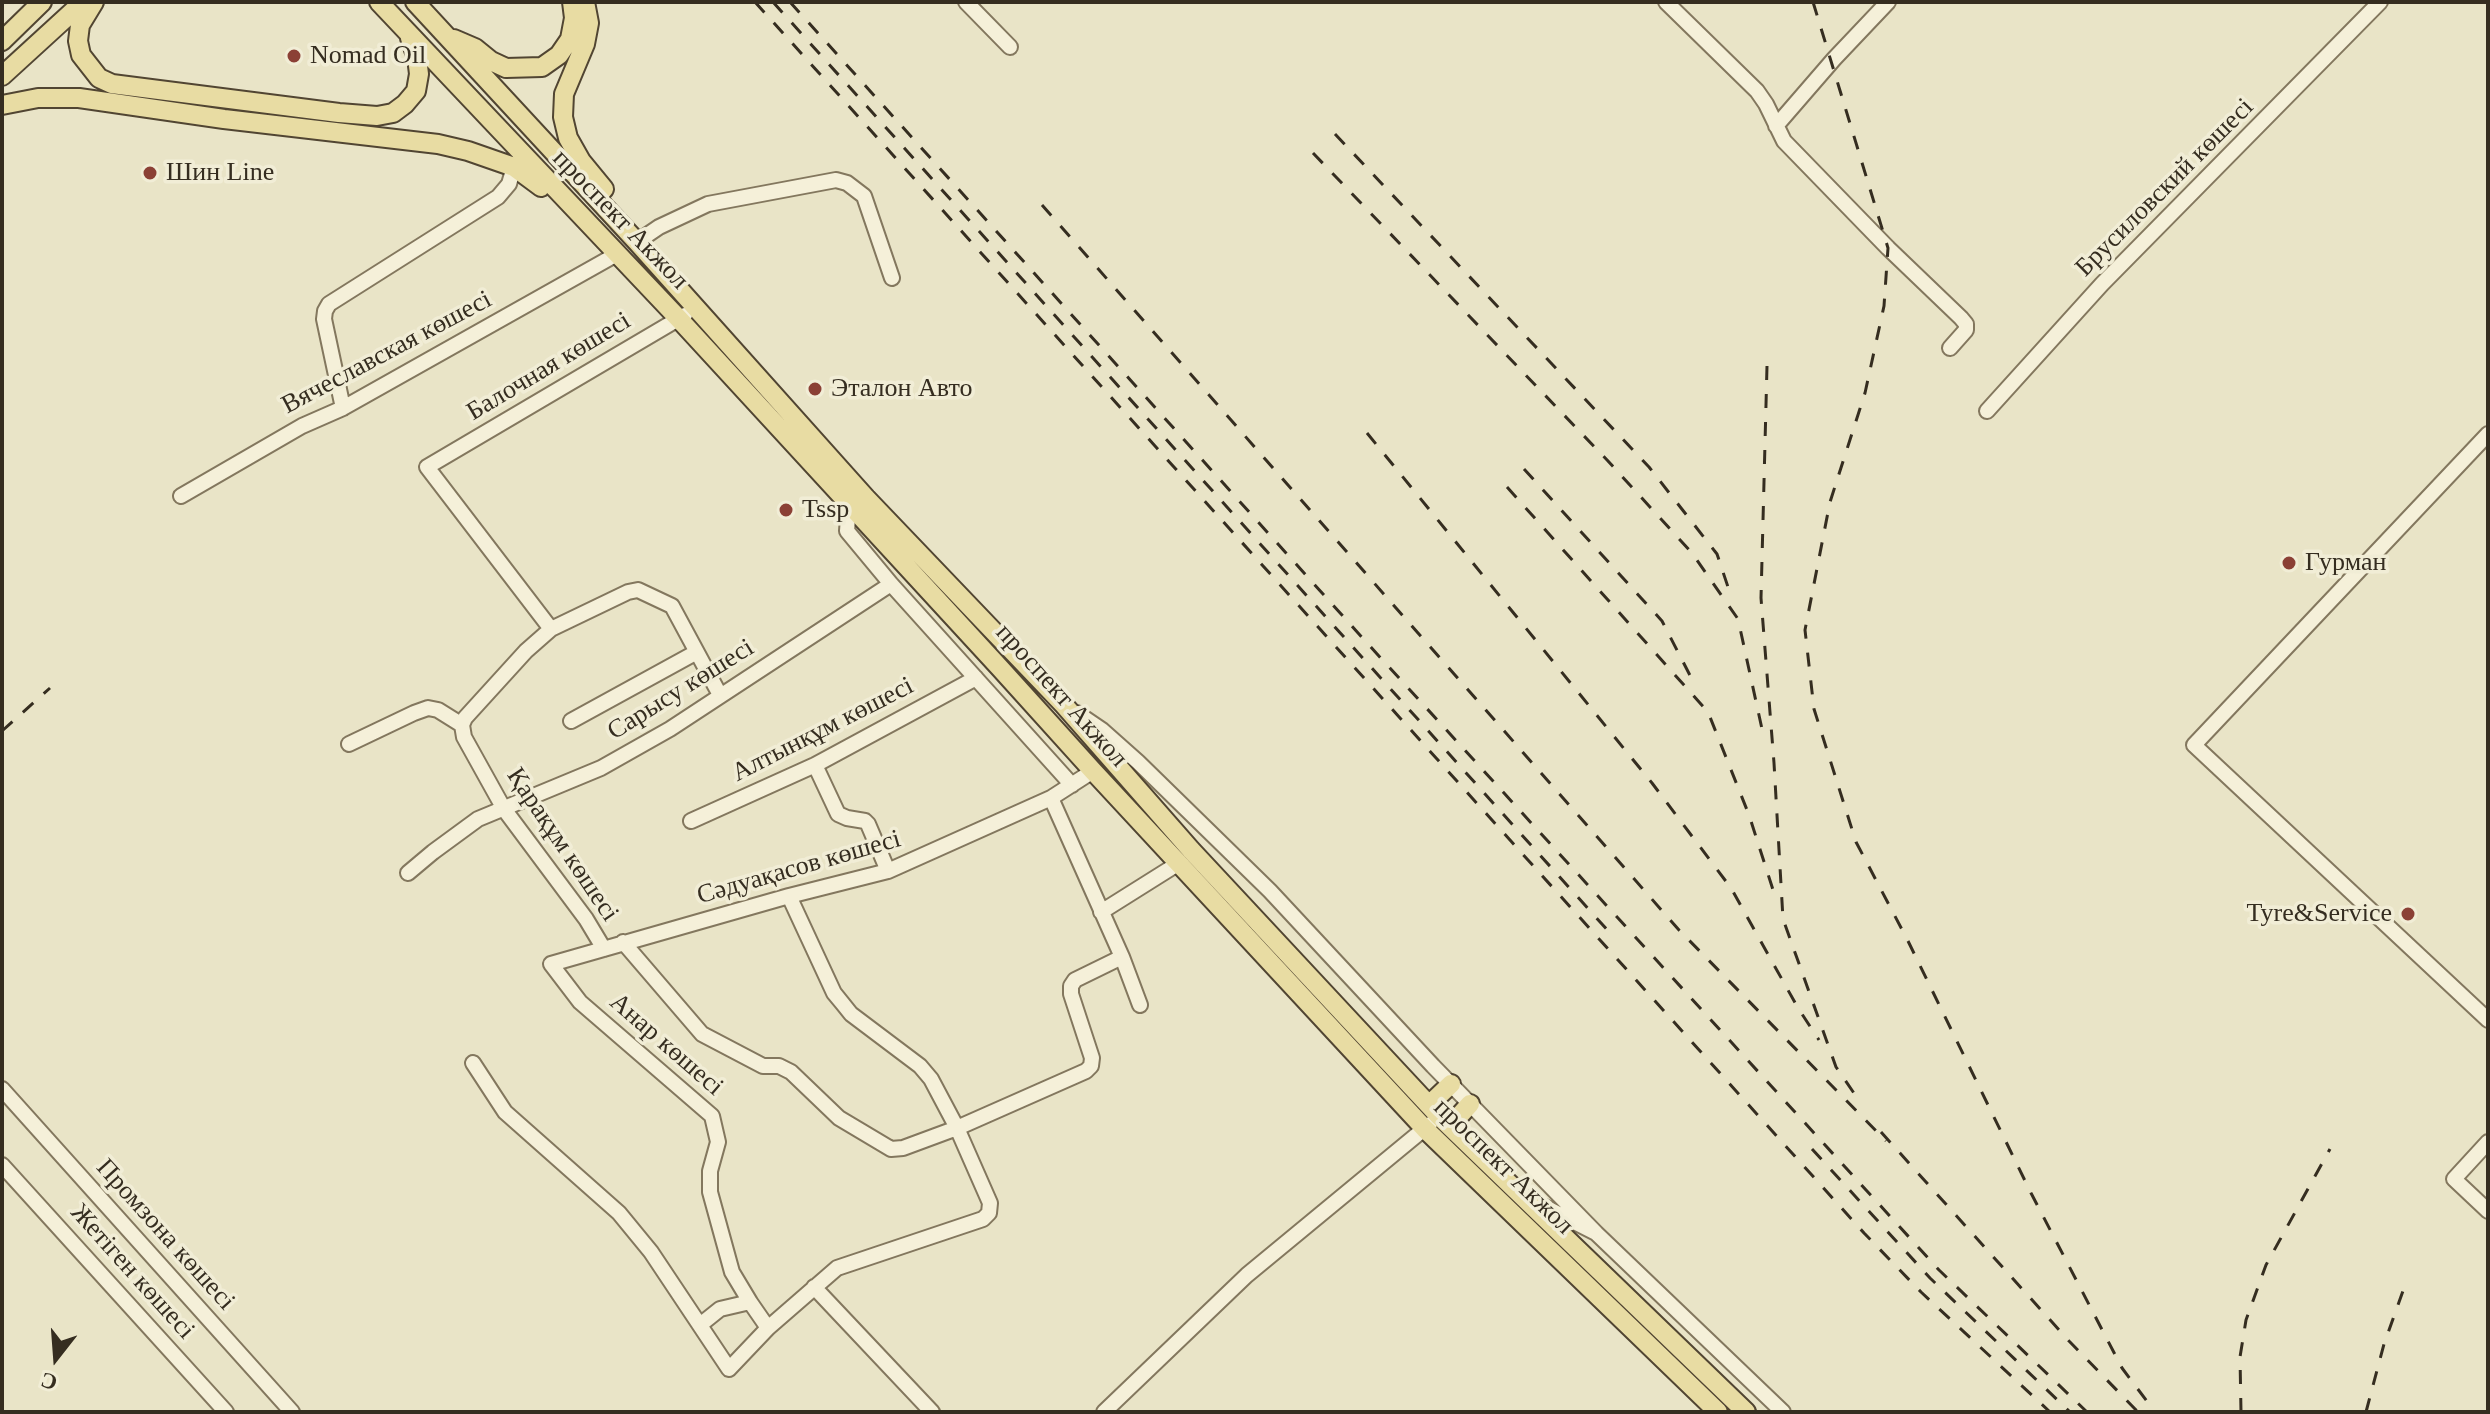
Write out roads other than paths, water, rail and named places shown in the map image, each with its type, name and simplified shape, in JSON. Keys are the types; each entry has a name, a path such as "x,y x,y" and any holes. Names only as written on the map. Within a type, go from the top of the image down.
{"main road":[{"path":"2,41 42,2"},
{"path":"2,76 83,2"},
{"path":"94,2 80,25 78,41 81,55 99,78 112,84 359,115 393,113 416,91 419,74 417,58 407,32"},
{"name":"проспект Акжол","path":"379,2 679,319 1425,1129 1718,1412"},
{"name":"проспект Акжол","path":"415,2 621,224 866,498 1064,705 1191,850 1440,1116 1746,1412"},
{"path":"447,36 475,48 506,68 542,67 559,55 570,39 574,18 572,2"},
{"path":"585,2 589,23 585,44 564,94 563,117 568,138 581,161 610,197 621,224"},
{"path":"2,105 38,98 79,98 224,119 438,144 514,167 576,212"},
{"path":"1440,1116 1451,1084"},
{"path":"1440,1116 1470,1104"}],"street":[{"path":"966,2 1010,47"},
{"path":"1666,2 1757,91 1784,141 1966,324 1966,330 1950,348"},
{"path":"1776,126 1888,2"},
{"name":"Брусиловский көшесі","path":"1987,411 2102,284 2380,2"},
{"path":"343,408 324,319 329,304 498,197 509,184 514,167"},
{"path":"637,242 667,222 708,204 836,180 847,183 864,196 892,278"},
{"name":"Вячеславская көшесі","path":"181,496 302,426 343,408 617,254"},
{"name":"Балочная көшесі","path":"551,629 427,467 696,310"},
{"path":"2488,434 2194,745 2488,1020"},
{"path":"849,504 847,531 1072,785"},
{"name":"Сарысу көшесі","path":"408,873 478,819 601,768 670,729 891,584"},
{"path":"349,744 428,708 438,710 462,725 517,660 551,629 638,590 672,606 720,695"},
{"path":"571,721 695,653"},
{"name":"Алтынқұм көшесі","path":"691,821 815,765 976,678"},
{"path":"1064,705 1102,730 1138,762 1270,891 1596,1233 1783,1412"},
{"name":"Қарақұм көшесі","path":"462,725 464,737 504,809 586,919 604,949"},
{"path":"815,765 838,814 868,824 888,871"},
{"name":"Сәдуақасов көшесі","path":"551,964 888,871 1051,798 1093,771"},
{"path":"1051,798 1122,957 1140,1005"},
{"path":"1101,912 1179,863"},
{"path":"473,1063 505,1112 619,1213 651,1252 729,1369 768,1328 837,1268 983,1219 989,1213 990,1203 957,1128 931,1079 920,1066 851,1014 834,993 789,896"},
{"name":"Анар көшесі","path":"623,942 702,1034 763,1066 779,1066 791,1072 839,1118 891,1149 903,1148 957,1128 1086,1071 1091,1066 1092,1058 1071,986 1075,980 1122,957"},
{"name":"Анар көшесі","path":"551,964 580,1002 712,1116 718,1142 710,1171 710,1192 732,1272 768,1328"},
{"name":"Промзона көшесі","path":"2,1089 292,1412"},
{"path":"1104,1412 1247,1275 1440,1116"},
{"path":"2488,1142 2454,1179 2488,1211"},
{"name":"Жетіген көшесі","path":"2,1165 226,1412"},
{"path":"1520,1195 1596,1233"},
{"path":"814,1287 932,1412"},
{"path":"700,1325 720,1309 750,1302"}],"railway":[{"path":"755,2 1864,1233 1921,1292 2050,1412"},
{"path":"773,2 1610,933"},
{"path":"790,2 1368,644 1939,1270 2087,1412"},
{"path":"1813,2 1888,248 1884,306 1865,393 1830,502 1805,630 1814,709 1856,842 2122,1368 2155,1412"},
{"path":"1335,134 1649,467 1717,554 1732,599"},
{"path":"1313,153 1692,553 1738,619 1762,729"},
{"path":"1042,205 1679,930 1886,1141"},
{"path":"1767,366 1761,598 1783,919 1836,1067 1858,1099"},
{"path":"1367,433 1652,783 1731,888 1819,1040"},
{"path":"1524,469 1662,621 1696,687"},
{"path":"1507,487 1708,712 1749,815 1775,896"},
{"path":"2,731 50,688"},
{"path":"1881,1132 2069,1341 2138,1412"},
{"path":"1812,1149 1930,1278 2070,1412"},
{"path":"2241,1412 2240,1357 2246,1320 2266,1265 2330,1149"},
{"path":"2366,1412 2384,1344 2403,1291"}],"place":[{"name":"Nomad Oil","path":"294,56"},
{"name":"Шин Line","path":"150,173"},
{"name":"Эталон Авто","path":"815,389"},
{"name":"Tssp","path":"786,510"},
{"name":"Гурман","path":"2289,563"},
{"name":"Tyre&Service","path":"2408,914"}]}
